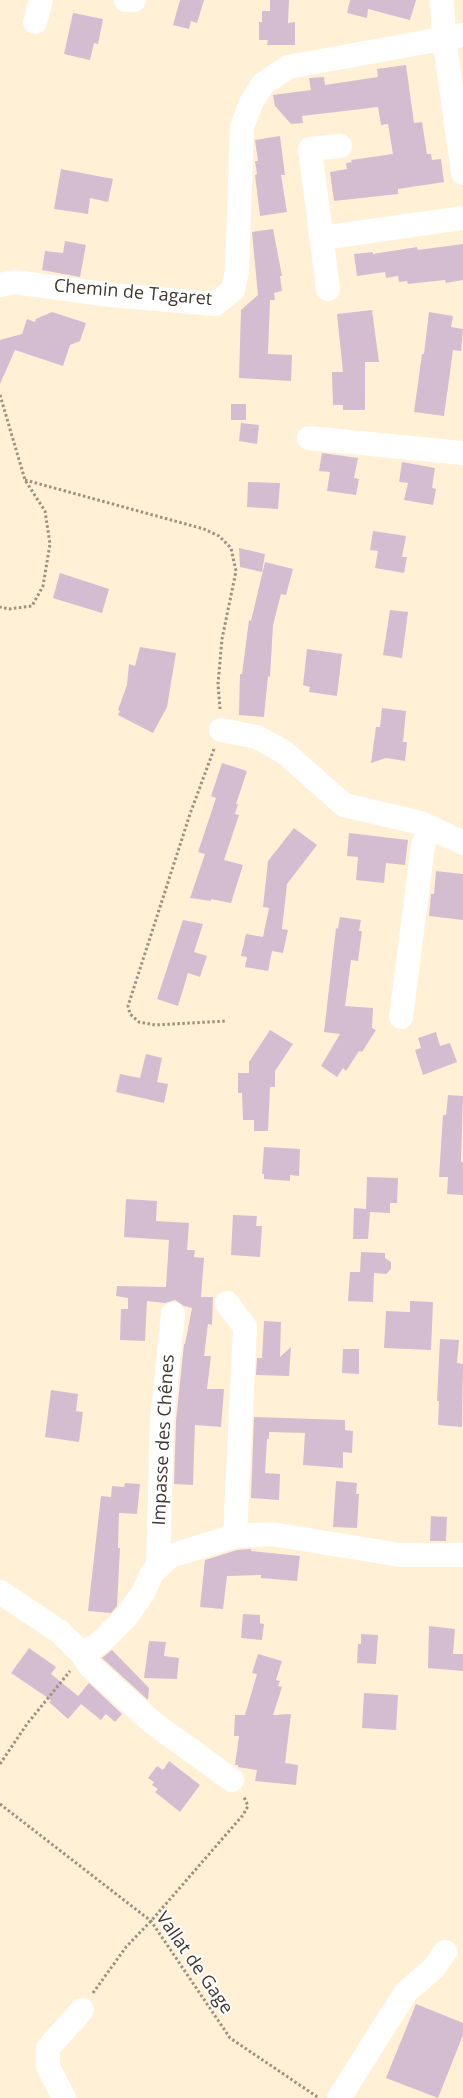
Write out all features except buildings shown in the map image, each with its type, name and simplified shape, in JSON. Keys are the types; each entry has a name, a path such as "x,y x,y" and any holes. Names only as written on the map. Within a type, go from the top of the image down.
{"street":[{"path":"126,0 134,0"},
{"path":"442,0 453,36 463,173"},
{"name":"Chemin de Tagaret","path":"0,285 14,282 110,295 215,304 233,290 237,271 242,126 251,102 263,84 288,67 453,36"},
{"path":"328,289 310,149 340,146"},
{"path":"322,238 463,218"},
{"path":"309,438 463,452"},
{"path":"221,730 257,738 284,752 344,805 421,823 463,843"},
{"path":"401,1017 423,846 430,827"},
{"path":"228,1302 245,1327 235,1536"},
{"name":"Impasse des Chênes","path":"158,1566 162,1420 173,1314"},
{"path":"83,1655 103,1640 126,1616 143,1593 158,1566 176,1554 235,1536 272,1534 400,1555 463,1555"},
{"path":"0,1592 60,1632 83,1655 89,1665 153,1723 232,1780"},
{"path":"339,2098 406,1992 434,1968 445,1952"},
{"path":"64,2098 48,2067 48,2048 82,2010"}],"path":[{"path":"0,395 25,480 45,511 50,544 43,586 32,606 9,609 0,607"},
{"path":"25,480 204,529 219,536 232,548 236,571 222,639 218,684 221,730 190,814 128,1006 130,1014 139,1022 155,1025 226,1021"},
{"path":"0,1764 27,1724 83,1655"},
{"path":"82,2010 126,1947 244,1815 248,1806 244,1796 232,1780"},
{"name":"Vallat de Gage","path":"0,1804 151,1921 230,2038 320,2098"}]}
